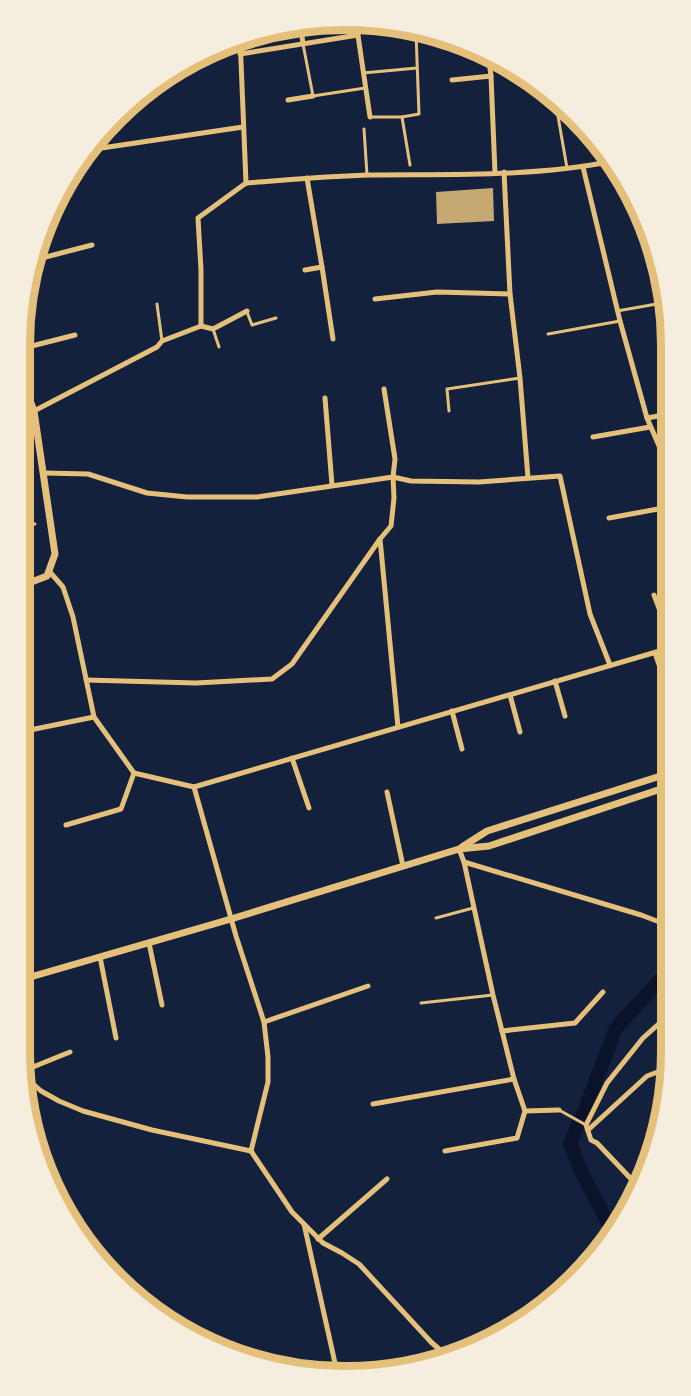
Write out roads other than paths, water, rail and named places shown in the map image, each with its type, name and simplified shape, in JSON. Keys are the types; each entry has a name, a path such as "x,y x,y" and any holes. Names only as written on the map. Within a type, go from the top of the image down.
{"street":[{"path":"358,31 369,117"},
{"path":"302,33 303,44"},
{"path":"240,54 358,35"},
{"path":"240,48 246,183"},
{"path":"490,65 495,173"},
{"path":"452,80 491,76"},
{"path":"288,100 313,96"},
{"path":"99,148 243,127"},
{"path":"201,326 198,218 246,183 367,175 495,173 583,167 603,163"},
{"path":"583,167 617,311 650,428 661,452"},
{"path":"504,172 510,294 528,477"},
{"path":"307,178 333,339"},
{"path":"43,258 92,245"},
{"path":"305,270 322,267"},
{"path":"375,299 436,292 510,294"},
{"path":"34,411 158,347 162,341 201,326 213,329 247,311"},
{"path":"30,347 75,335"},
{"path":"86,680 196,683 272,679 292,664 392,526 395,459 384,389"},
{"path":"325,399 332,485"},
{"path":"30,400 34,411 55,554 47,576 30,583"},
{"path":"647,418 661,415"},
{"path":"593,437 650,428"},
{"path":"44,473 88,474 147,493 187,497 257,497 393,477 411,481 478,482 560,476 590,614 610,665"},
{"path":"609,518 661,508"},
{"path":"381,539 398,727"},
{"path":"49,571 63,587 73,617 94,717 134,773 194,787 661,651"},
{"path":"654,595 661,614"},
{"path":"655,653 661,671"},
{"path":"555,681 565,716"},
{"path":"510,695 520,732"},
{"path":"452,711 462,748"},
{"path":"30,730 94,717"},
{"path":"292,758 309,808"},
{"path":"66,825 121,809 134,773"},
{"path":"459,849 487,831 661,776"},
{"path":"194,787 231,919 264,1022 268,1082 251,1151"},
{"path":"30,977 231,919 459,849 489,846 661,789"},
{"path":"387,792 403,866"},
{"path":"445,1151 517,1138 525,1111 514,1079 464,862 459,849"},
{"path":"464,862 661,922"},
{"path":"149,943 162,1005"},
{"path":"100,957 116,1038"},
{"path":"264,1022 368,986"},
{"path":"502,1031 574,1023 603,992"},
{"path":"633,1180 597,1143 591,1140 587,1128 607,1083 643,1038 661,1022"},
{"path":"31,1068 70,1052"},
{"path":"587,1128 647,1076 660,1071"},
{"path":"373,1104 514,1079"},
{"path":"32,1083 59,1101 83,1111 152,1130 251,1151 292,1212 322,1243 359,1264 441,1351"},
{"path":"525,1111 560,1110"},
{"path":"318,1239 387,1179"},
{"path":"303,1223 336,1366"}],"lane":[{"path":"369,117 402,117 418,114 416,38"},
{"path":"303,44 313,96 365,88"},
{"path":"363,73 417,68"},
{"path":"557,111 567,168"},
{"path":"402,117 410,165"},
{"path":"364,129 367,175"},
{"path":"157,304 162,341"},
{"path":"617,311 658,304"},
{"path":"247,311 252,325 276,318"},
{"path":"548,334 620,321"},
{"path":"213,329 219,347"},
{"path":"449,411 447,388 520,378"},
{"path":"30,525 35,524"},
{"path":"436,918 473,908"},
{"path":"421,1003 493,995"},
{"path":"560,1110 587,1128"}],"waterway":[{"path":"609,1225 580,1169 570,1143 616,1028 661,979"}]}
